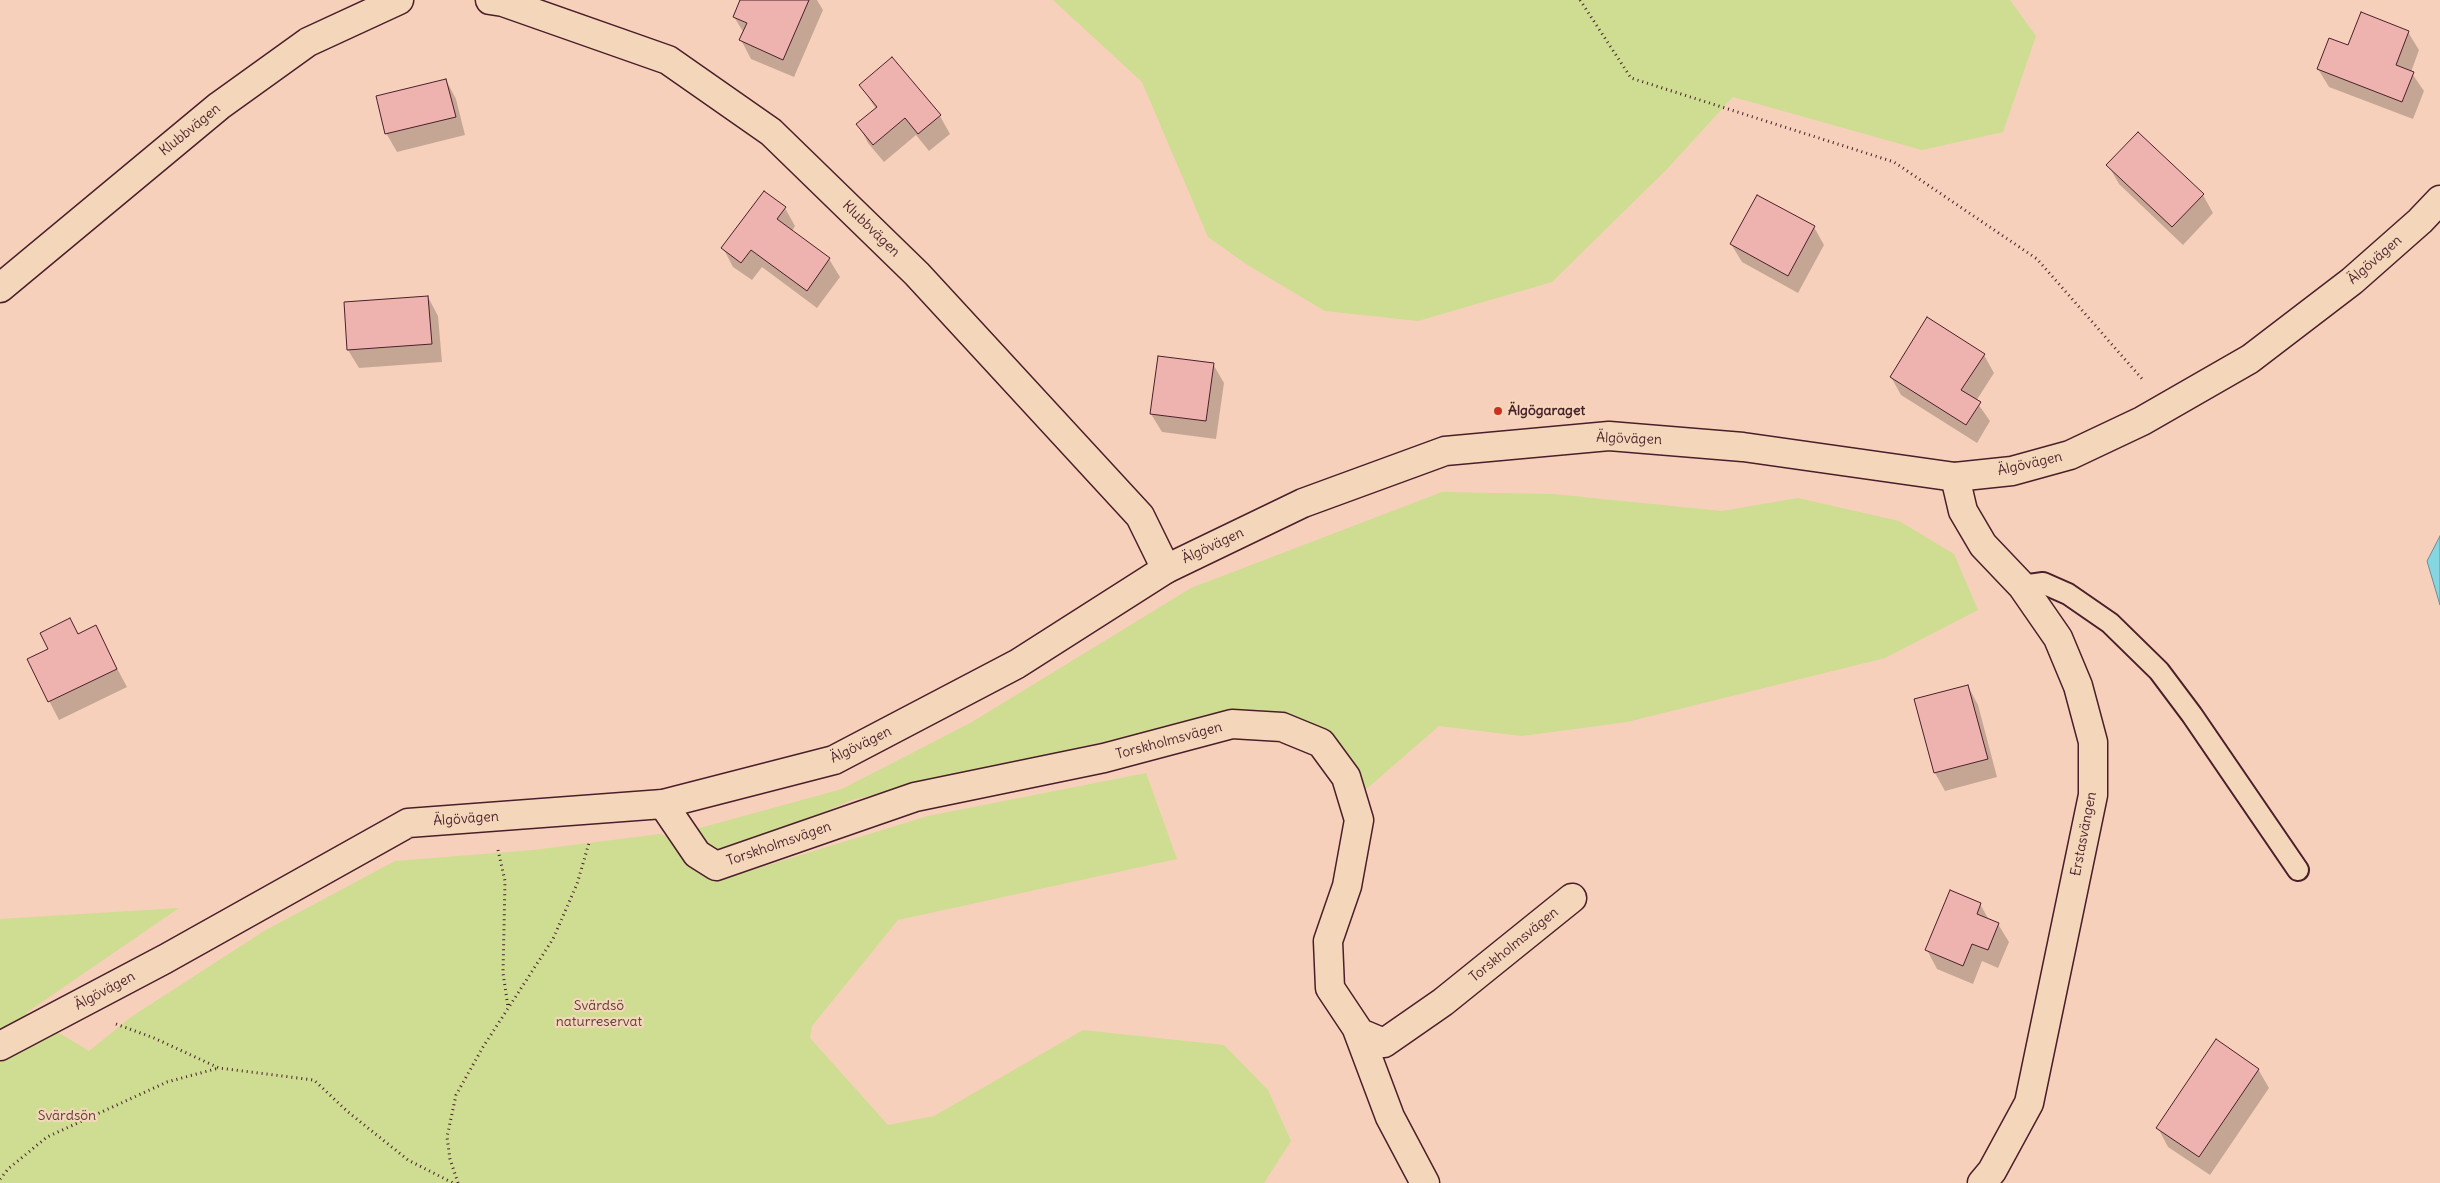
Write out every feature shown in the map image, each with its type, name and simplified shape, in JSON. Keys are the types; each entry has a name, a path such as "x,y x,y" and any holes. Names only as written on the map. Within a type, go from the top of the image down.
{"street":[{"name":"Klubbvägen","path":"0,288 219,106 308,42 399,0"},
{"name":"Klubbvägen","path":"490,0 503,2 668,60 771,132 917,274 1140,516 1166,569"},
{"name":"Älgövägen","path":"0,1046 164,960 408,823 663,804 834,760 1017,664 1166,569 1303,503 1445,451 1609,436 1743,447 1956,477 2012,471 2070,455 2163,409 2250,359 2352,281 2420,221 2440,200"},
{"name":"Erstasvängen","path":"1956,477 1963,511 1983,545 2022,586 2058,638 2078,686 2093,742 2093,795 2028,1103 1992,1171 1982,1183"},
{"name":"Torskholmsvägen","path":"663,804 697,854 716,866 915,797 1104,758 1232,724 1282,727 1321,743 1346,777 1358,820 1347,886 1328,941 1330,988 1360,1033 1384,1043 1443,1002 1572,898"},
{"path":"1357,1029 1390,1117 1425,1183"}],"lane":[{"path":"2022,586 2042,583 2068,594 2110,623 2159,671 2192,715 2298,870"}],"path":[{"path":"1580,0 1631,78 1894,162 2036,259 2145,381 2163,409"},
{"path":"458,1183 450,1159 447,1137 456,1095 483,1047 553,939 585,860 599,809"},
{"path":"482,818 496,840 505,881 503,973 508,1008"},
{"path":"112,1023 154,1038 219,1068 314,1080 348,1112 408,1160 452,1183"},
{"path":"0,1179 8,1169 47,1137 167,1082 219,1068"}],"green space":[{"path":"1053,0 2010,0 2036,36 2003,132 1922,150 1733,97 1666,170 1552,282 1418,321 1325,311 1246,264 1208,237 1142,82"},
{"path":"1442,492 1553,494 1722,511 1798,498 1899,521 1954,554 1978,610 1885,658 1627,722 1522,736 1439,726 1364,791 1341,756 1232,712 852,800 787,828 730,848 710,851 689,831 842,789 972,722 1191,588"},
{"name":"Svärdsö naturreservat","path":"1146,773 1177,859 898,920 812,1026 810,1038 888,1125 934,1116 1083,1030 1224,1045 1268,1090 1291,1141 1264,1183 0,1183 0,919 179,908 26,1013 89,1051 131,1017 264,931 395,861 533,850 660,834 708,852 729,877 928,816"}],"water":[{"path":"2440,536 2440,605 2427,561"}],"building":[{"path":"740,0 809,0 783,60 739,40 747,23 733,17"},
{"path":"2361,12 2409,31 2396,65 2414,72 2402,102 2317,69 2329,38 2348,45"},
{"path":"892,57 941,115 918,134 905,118 873,145 856,124 877,107 859,85"},
{"path":"446,79 456,117 385,134 376,96"},
{"path":"2138,132 2204,194 2172,227 2106,165"},
{"path":"764,191 786,207 777,219 830,258 807,291 751,250 741,263 721,248"},
{"path":"1757,195 1815,226 1788,276 1730,244"},
{"path":"428,296 432,344 347,350 344,302"},
{"path":"1927,317 1985,354 1961,390 1981,402 1966,425 1890,377"},
{"path":"1158,356 1214,363 1206,421 1150,414"},
{"path":"70,618 78,634 96,625 117,669 48,702 27,659 48,649 40,633"},
{"path":"1968,685 1988,759 1934,773 1914,699"},
{"path":"1950,890 1981,903 1977,914 1999,923 1988,950 1972,944 1963,966 1925,950"},
{"path":"2216,1039 2259,1069 2199,1157 2156,1128"}],"place":[{"name":"Älgögaraget","path":"1498,411"}],"park label":[{"name":"Svärdsön","path":"67,1116"}]}
